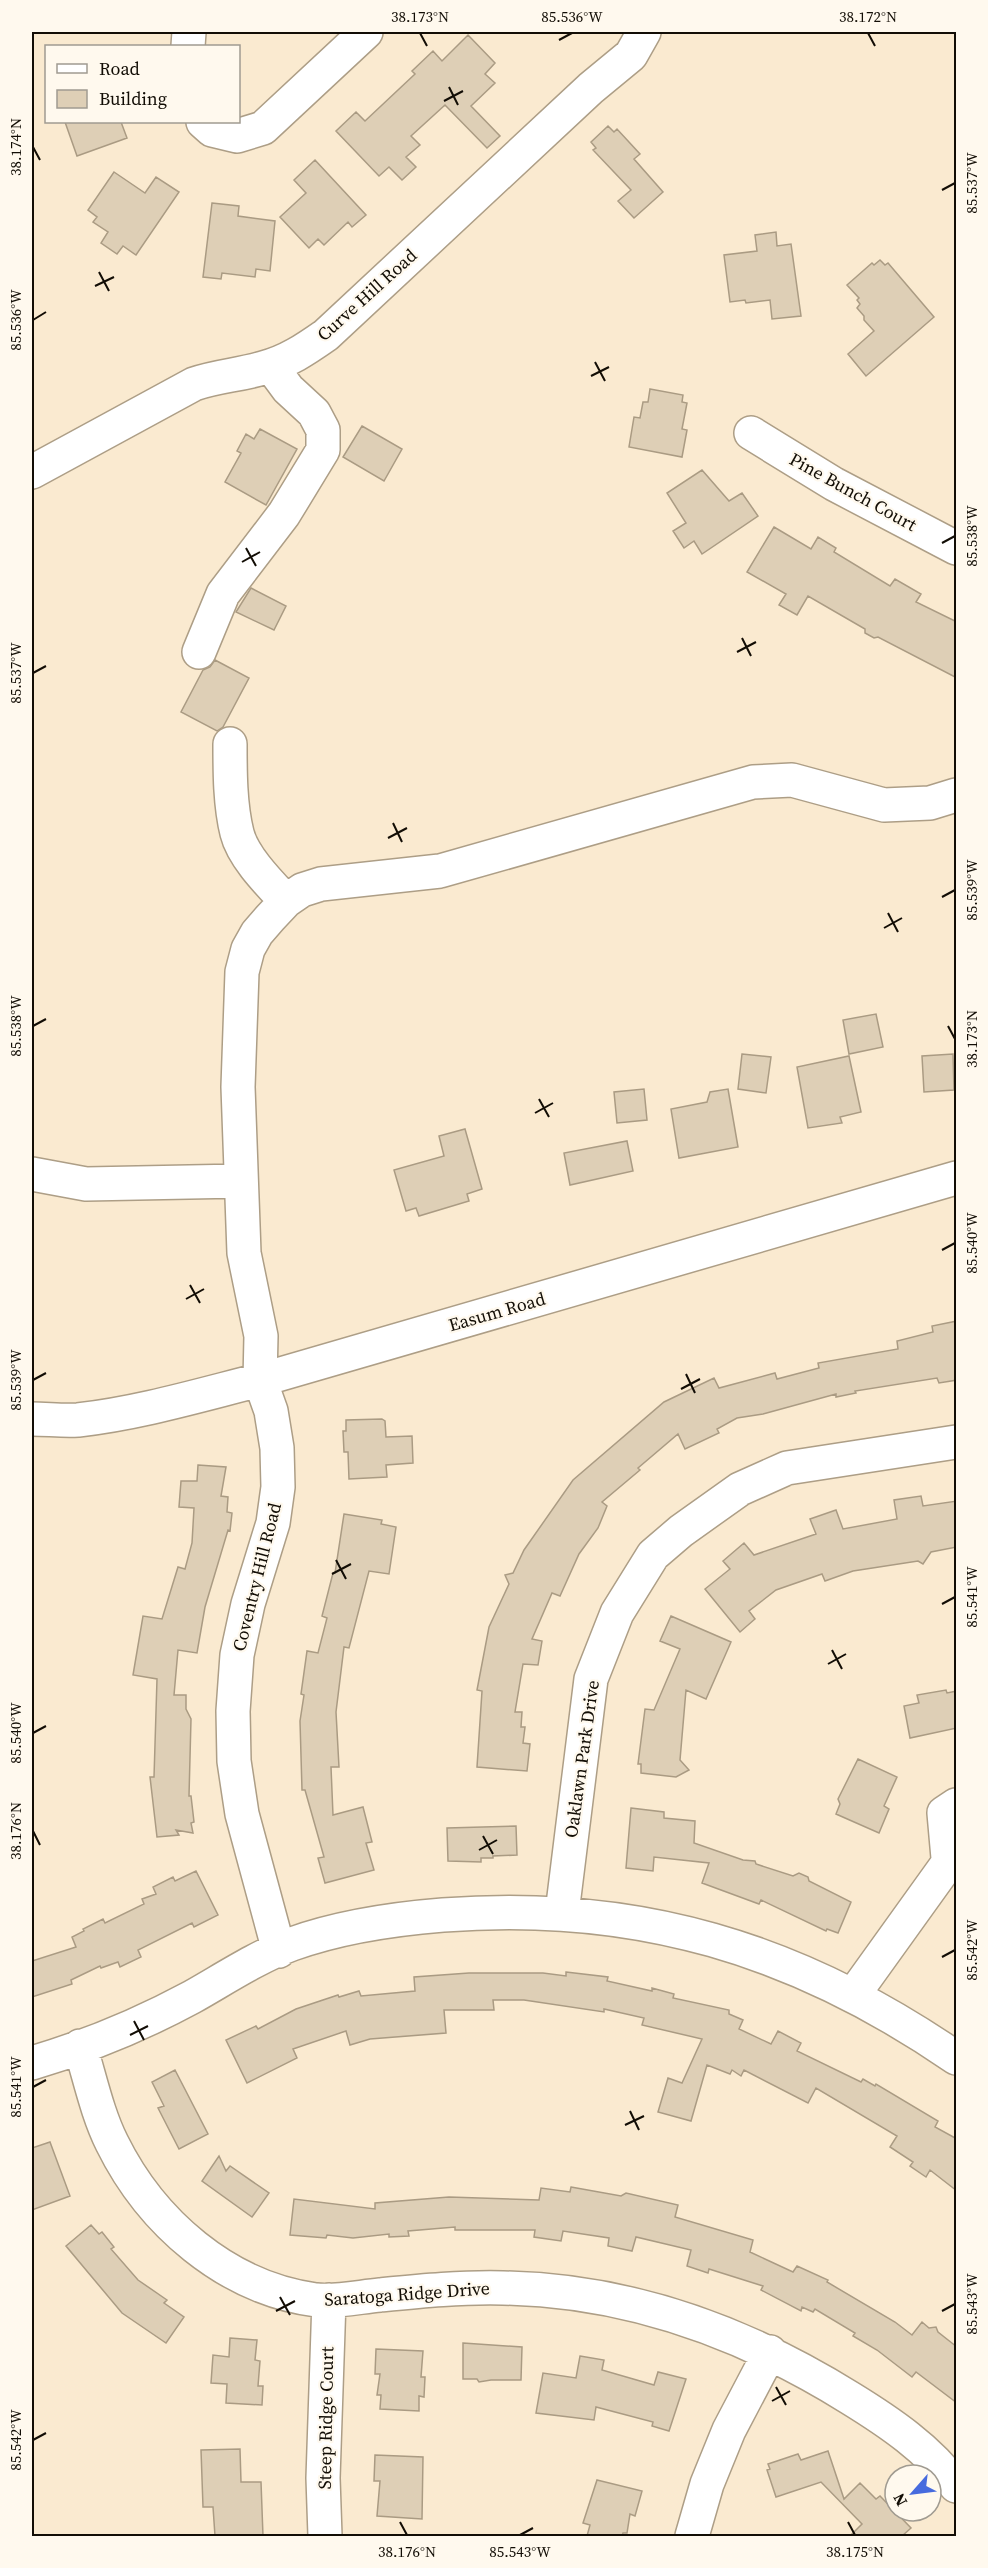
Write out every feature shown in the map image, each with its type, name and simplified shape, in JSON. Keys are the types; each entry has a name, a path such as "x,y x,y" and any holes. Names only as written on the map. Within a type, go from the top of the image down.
{"street":[{"path":"205,123 212,130 237,136 263,128 366,32"},
{"name":"Curve Hill Road","path":"32,472 194,384 211,378 271,366 298,354 326,335 591,88 632,55 644,32"},
{"path":"199,652 223,594 284,514 323,450 323,430 314,413 288,390 271,366"},
{"name":"Pine Bunch Court","path":"751,433 834,484 957,548"},
{"path":"230,744 230,771 238,834 259,872 286,901"},
{"path":"260,1380 261,1336 244,1253 238,1087 242,972 248,949 257,933 286,901 302,890 321,884 440,871 753,782 792,780 884,805 930,803 957,795"},
{"path":"32,1174 86,1184 241,1181"},
{"name":"Easum Road","path":"32,1419 76,1420 146,1409 260,1380 957,1178"},
{"name":"Coventry Hill Road","path":"260,1380 271,1411 277,1448 278,1487 273,1523 248,1604 237,1654 232,1711 234,1761 242,1815 279,1951"},
{"name":"Oaklawn Park Drive","path":"562,1913 591,1679 617,1613 653,1554 740,1489 787,1468 957,1442"},
{"path":"854,1994 952,1855 944,1813 957,1805"},
{"path":"32,2063 151,2017 232,1972 291,1944 355,1928 420,1917 486,1912 562,1913 630,1921 707,1938 770,1958 854,1994 912,2027 957,2058"},
{"name":"Saratoga Ridge Drive","path":"80,2046 110,2140 130,2176 153,2208 187,2240 210,2258 240,2276 276,2290 316,2300 443,2289 504,2288 569,2293 623,2302 679,2317 739,2338 816,2377 881,2417 917,2445 957,2486"},
{"name":"Steep Ridge Court","path":"325,2536 323,2478 329,2300"},
{"path":"692,2536 711,2473 729,2430 770,2352"}],"building":[{"path":"468,35 495,63 485,74 495,83 471,106 500,136 487,148 445,105 411,136 420,145 406,157 416,167 402,180 389,167 379,176 336,131 356,112 365,121 415,74 412,71 433,51 442,61"},
{"path":"65,123 121,123 127,138 77,156"},
{"path":"608,126 614,132 617,129 640,154 634,159 663,192 634,218 618,201 631,190 593,150 596,148 591,142"},
{"path":"315,160 366,215 352,227 348,222 324,245 318,239 309,248 280,217 306,193 294,180"},
{"path":"114,172 145,193 156,177 179,192 136,255 123,246 117,254 101,243 108,232 93,222 97,217 88,210"},
{"path":"212,203 239,206 238,216 275,221 270,271 256,269 255,277 222,273 221,279 203,277"},
{"path":"776,232 777,246 791,244 801,316 772,319 770,300 730,302 724,255 757,251 755,235"},
{"path":"880,260 885,265 888,263 934,317 866,376 848,354 874,331 857,308 860,304 857,300 859,298 847,285 872,263 874,265"},
{"path":"650,389 683,395 682,402 687,403 682,429 687,430 682,457 629,447 634,417 640,418 643,402 648,402"},
{"path":"362,426 402,449 384,481 343,457"},
{"path":"260,429 297,449 266,505 225,482 241,453 237,451 246,434 254,439"},
{"path":"702,470 729,501 742,493 758,516 702,554 694,541 684,548 673,531 686,523 667,493"},
{"path":"774,527 811,549 818,537 836,548 834,552 890,586 895,579 921,594 916,602 957,622 957,678 878,637 874,638 865,633 865,629 808,596 797,615 779,605 786,594 747,572"},
{"path":"251,588 286,606 274,630 236,612"},
{"path":"215,660 249,678 223,727 217,731 181,712 203,670 210,667"},
{"path":"876,1014 883,1047 849,1054 843,1020"},
{"path":"742,1054 771,1057 766,1093 738,1089"},
{"path":"953,1054 954,1090 924,1092 922,1056"},
{"path":"849,1056 861,1112 840,1117 842,1123 808,1128 797,1067"},
{"path":"644,1089 647,1120 617,1123 614,1092"},
{"path":"728,1089 738,1147 679,1158 671,1109 707,1102 710,1092"},
{"path":"465,1129 482,1189 467,1194 469,1201 419,1216 416,1208 406,1211 394,1170 444,1156 439,1136"},
{"path":"627,1141 633,1171 570,1185 564,1153"},
{"path":"957,1321 957,1380 939,1383 937,1378 855,1391 856,1393 836,1397 836,1394 763,1414 737,1418 717,1429 719,1433 685,1449 678,1434 638,1468 640,1470 602,1502 607,1506 598,1528 579,1554 560,1596 552,1593 532,1639 542,1641 538,1665 523,1664 515,1712 522,1712 521,1727 525,1727 523,1743 530,1744 527,1771 477,1767 482,1691 477,1690 489,1627 509,1584 505,1575 513,1573 524,1550 573,1480 664,1402 714,1378 719,1388 775,1373 777,1379 819,1368 818,1363 898,1349 897,1341 933,1332 932,1326"},
{"path":"382,1419 385,1421 386,1437 412,1436 413,1463 386,1465 387,1477 349,1479 348,1452 344,1452 343,1431 346,1431 346,1420"},
{"path":"198,1465 226,1467 221,1496 228,1497 227,1512 232,1513 230,1531 228,1530 205,1607 197,1653 178,1650 174,1695 186,1695 186,1709 191,1719 189,1796 191,1796 194,1822 191,1823 193,1833 176,1830 179,1835 157,1837 150,1777 154,1777 157,1679 133,1675 143,1616 162,1619 178,1567 185,1569 192,1543 194,1508 179,1507 181,1481 197,1481"},
{"path":"921,1496 923,1506 957,1501 957,1547 931,1552 923,1564 918,1561 853,1571 825,1581 822,1574 776,1590 749,1611 755,1619 740,1632 705,1589 730,1569 723,1561 744,1543 754,1555 816,1534 810,1519 836,1510 843,1529 897,1519 894,1500"},
{"path":"344,1514 382,1520 381,1524 396,1527 389,1574 369,1571 349,1648 344,1647 336,1712 339,1767 331,1767 333,1815 363,1807 372,1842 366,1843 374,1870 325,1883 318,1858 324,1857 305,1790 302,1790 300,1721 304,1695 301,1694 307,1651 318,1653 327,1618 322,1616 333,1573 335,1573"},
{"path":"671,1616 731,1642 706,1699 686,1690 680,1760 689,1770 676,1777 641,1773 641,1764 638,1764 645,1709 654,1710 680,1649 660,1641"},
{"path":"946,1690 947,1693 957,1691 957,1728 910,1738 904,1706 919,1703 917,1695"},
{"path":"858,1759 897,1777 884,1806 889,1809 879,1833 836,1814 840,1804 838,1799"},
{"path":"631,1808 664,1812 664,1818 695,1821 694,1843 743,1860 755,1861 756,1864 793,1876 799,1873 808,1877 809,1881 851,1902 838,1933 827,1929 826,1931 761,1900 759,1904 702,1883 709,1863 654,1857 653,1871 626,1868"},
{"path":"516,1826 517,1855 481,1858 481,1862 448,1861 447,1828"},
{"path":"196,1871 218,1915 194,1927 192,1923 138,1950 141,1957 120,1967 118,1962 101,1968 100,1966 71,1980 72,1984 32,1997 32,1961 76,1947 72,1937 84,1931 83,1929 103,1919 105,1923 144,1904 142,1899 156,1894 153,1887 173,1877 175,1881"},
{"path":"566,1972 608,1977 607,1981 652,1991 652,1988 674,1994 673,1998 729,2010 729,2014 743,2020 739,2029 771,2044 778,2031 801,2043 797,2051 861,2082 863,2079 875,2086 876,2084 938,2121 935,2127 957,2139 957,2191 930,2170 926,2177 910,2166 913,2162 890,2147 897,2136 816,2088 808,2103 744,2070 741,2076 732,2070 730,2074 707,2065 691,2121 658,2112 668,2078 682,2083 702,2039 642,2025 644,2018 604,2009 604,2012 524,2000 493,2000 494,2010 444,2010 446,2033 370,2039 350,2045 346,2031 293,2049 297,2058 247,2083 226,2040 256,2026 258,2029 296,2009 338,1995 339,1997 359,1991 361,1996 415,1991 414,1977 469,1973 543,1973 566,1976"},
{"path":"175,2070 208,2134 179,2149 158,2108 164,2106 152,2082"},
{"path":"50,2142 70,2196 32,2210 32,2148"},
{"path":"219,2156 226,2171 230,2166 269,2193 252,2217 202,2181"},
{"path":"571,2187 621,2196 626,2193 678,2205 675,2217 753,2240 750,2252 793,2272 797,2266 828,2280 827,2282 895,2322 912,2335 922,2322 929,2328 936,2327 938,2332 957,2347 957,2403 916,2372 912,2377 877,2350 853,2336 855,2333 815,2309 813,2312 802,2307 801,2311 761,2290 763,2286 709,2269 708,2273 687,2266 691,2250 636,2237 632,2251 608,2246 609,2238 563,2231 561,2241 534,2237 535,2230 455,2230 455,2227 408,2231 409,2236 389,2237 389,2234 353,2238 290,2235 294,2199 375,2209 375,2203 449,2197 539,2200 541,2188 570,2192"},
{"path":"91,2225 99,2234 102,2232 114,2247 111,2249 138,2280 167,2300 164,2303 184,2317 166,2343 122,2313 66,2246"},
{"path":"230,2338 257,2340 255,2360 260,2361 258,2386 263,2386 262,2405 226,2403 227,2384 211,2383 213,2355 229,2357"},
{"path":"463,2343 522,2347 521,2380 479,2382 477,2379 463,2379"},
{"path":"376,2349 423,2351 421,2377 425,2377 424,2397 419,2396 419,2411 380,2409 381,2395 377,2395 380,2374 375,2374"},
{"path":"580,2356 604,2360 602,2370 654,2385 658,2372 686,2379 669,2431 652,2426 653,2422 596,2407 594,2420 536,2413 543,2373 576,2378"},
{"path":"240,2449 241,2482 261,2482 263,2536 215,2536 213,2507 203,2507 201,2450"},
{"path":"828,2451 844,2499 860,2483 876,2499 880,2496 883,2499 883,2523 906,2523 911,2528 902,2536 850,2536 862,2524 821,2482 776,2497 767,2470 770,2469 768,2464 798,2454 801,2460"},
{"path":"375,2455 423,2457 422,2519 377,2516 380,2481 374,2481"},
{"path":"597,2480 642,2491 635,2516 630,2514 627,2533 623,2533 622,2536 587,2536 590,2525 583,2523"}]}
